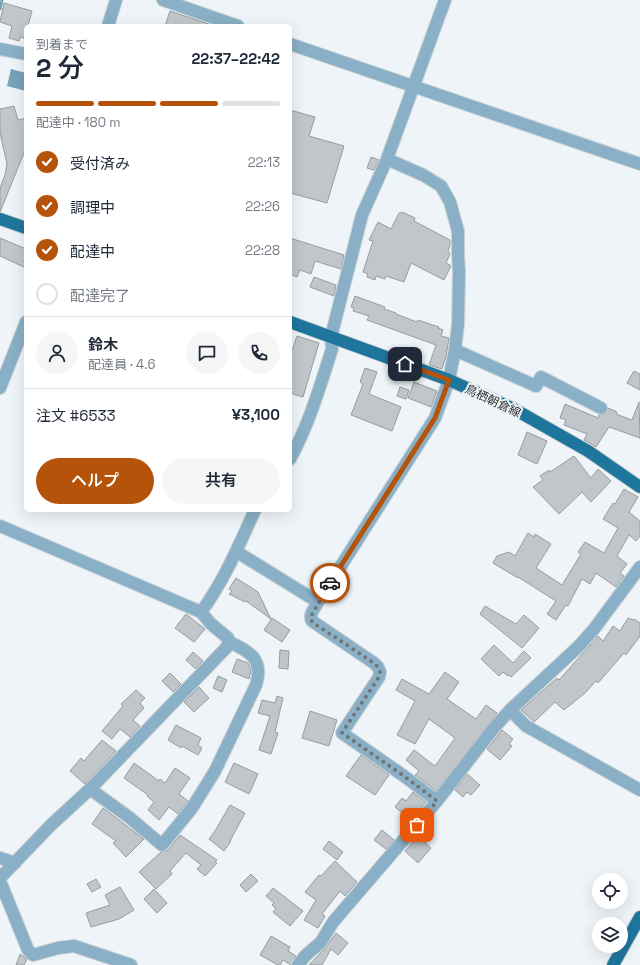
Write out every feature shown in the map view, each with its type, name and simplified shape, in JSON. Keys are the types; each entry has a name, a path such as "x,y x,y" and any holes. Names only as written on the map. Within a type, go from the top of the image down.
{"main road":[{"path":"0,219 24,227"},
{"name":"鳥栖朝倉線","path":"292,323 449,380 514,409 566,437 640,487"},
{"path":"613,965 640,917"}],"street":[{"path":"109,24 116,0"},
{"path":"163,0 232,24"},
{"path":"292,456 300,442 311,413 332,349 331,337 362,215 387,159 445,0"},
{"path":"292,45 640,164"},
{"path":"0,49 24,54"},
{"path":"387,159 423,175 441,186 450,202 458,231 460,272 456,350 449,380 435,418 318,602 311,616 312,622 374,663 380,672 379,677 342,733 437,801"},
{"path":"0,388 24,327"},
{"path":"456,350 536,386 541,377 601,408"},
{"path":"201,612 212,597 237,552 254,512"},
{"path":"0,526 201,612 211,624 228,638 229,642 243,648 252,655 258,666 259,676 256,685 215,771 192,808 162,845 130,818 90,789"},
{"path":"237,552 318,602"},
{"path":"298,965 305,956 322,942 333,922 437,801 493,729 510,710 578,647 594,629 640,567"},
{"path":"0,878 51,825 90,789 226,648 229,642"},
{"path":"510,710 526,726 640,790"},
{"path":"0,858 15,863"},
{"path":"0,881 28,950 33,955 58,948 74,946 131,965"}],"water":[{"path":"11,69 24,72 24,90 7,86"}],"building":[{"path":"4,3 32,11 29,24 24,24 24,38 20,37 19,41 9,38 12,26 0,22"},
{"path":"170,11 209,24 166,24"},
{"path":"14,106 18,120 24,118 24,153 0,212 0,188 7,164 0,133 0,109"},
{"path":"292,111 315,117 309,136 344,146 327,203 292,194"},
{"path":"371,157 379,160 374,170 367,168"},
{"path":"402,212 415,218 414,221 450,240 448,251 450,254 446,263 451,266 444,280 411,263 404,282 386,276 385,279 376,276 375,280 367,277 368,274 363,272 373,241 369,240 378,222 391,229 399,213"},
{"path":"0,238 24,248 24,267 0,256"},
{"path":"292,239 344,255 341,269 315,261 311,274 300,270 297,277 292,275"},
{"path":"314,277 336,285 334,296 310,287"},
{"path":"355,296 385,307 384,309 396,314 417,322 418,320 439,327 438,328 443,330 441,336 449,338 446,357 442,369 429,365 436,345 367,320 369,316 353,311 354,308 351,307"},
{"path":"297,336 319,343 303,397 292,394 292,350"},
{"path":"365,368 377,372 369,394 401,407 392,431 351,415 363,384 360,382"},
{"path":"634,371 640,374 640,390 627,383"},
{"path":"414,382 437,391 431,407 408,398"},
{"path":"400,387 409,390 406,399 397,396"},
{"path":"639,402 640,438 609,427 596,447 584,440 587,434 564,425 566,420 560,418 565,404 598,418 599,415 605,414 608,408 617,412 616,414 632,420"},
{"path":"527,432 547,441 537,464 518,455"},
{"path":"574,456 591,478 598,469 611,481 591,502 582,492 559,514 533,487 543,480 540,476 549,470 550,472"},
{"path":"624,489 638,497 629,512 640,521 640,536 636,541 629,535 617,556 627,564 620,573 624,576 616,587 596,573 590,584 582,579 568,606 566,605 556,620 547,614 556,601 493,563 497,556 509,552 515,556 528,533 534,537 535,534 551,544 536,568 562,585 581,554 578,552 585,542 604,553 618,528 603,519 613,503 615,504"},
{"path":"236,578 258,592 271,619 246,601 245,602 229,594 232,591 229,589"},
{"path":"485,606 516,624 524,615 539,628 522,648 480,614"},
{"path":"186,614 205,629 194,642 175,628"},
{"path":"272,618 290,630 282,642 264,630"},
{"path":"628,618 634,619 640,623 640,636 626,655 624,653 598,683 596,681 585,693 564,710 555,702 534,722 521,710 557,678 559,680 598,636 603,641 613,626 620,631"},
{"path":"494,645 513,663 524,651 531,658 511,677 503,672 499,676 481,659"},
{"path":"280,650 289,651 288,669 279,668"},
{"path":"193,652 203,661 196,669 186,660"},
{"path":"237,659 248,663 251,670 249,679 232,672"},
{"path":"445,672 459,682 447,699 476,719 486,705 497,713 436,791 415,775 419,771 406,760 414,750 435,766 455,738 429,719 415,744 397,735 415,701 396,690 402,679 429,694"},
{"path":"170,673 181,684 173,692 162,681"},
{"path":"218,676 227,680 222,692 213,688"},
{"path":"199,687 209,698 194,712 184,702"},
{"path":"136,690 145,698 140,703 144,708 133,720 140,726 130,737 120,729 112,739 102,731 123,706 121,704"},
{"path":"277,696 283,698 275,732 278,733 271,754 259,750 270,716 258,713 262,700 275,703"},
{"path":"310,711 337,720 329,746 302,738"},
{"path":"176,725 201,738 198,745 202,748 198,755 182,746 181,748 168,740"},
{"path":"502,730 513,739 509,744 512,746 500,760 487,749"},
{"path":"102,740 116,751 85,784 70,771 81,758 84,761"},
{"path":"361,755 389,775 375,795 346,776"},
{"path":"134,763 159,781 160,779 165,783 175,768 190,778 179,794 188,801 178,814 169,807 159,820 148,810 154,802 147,796 148,795 124,778"},
{"path":"234,763 258,774 249,794 225,782"},
{"path":"467,774 480,785 471,795 467,792 463,797 455,790"},
{"path":"413,792 426,802 411,820 395,807 402,798 406,801"},
{"path":"230,805 245,813 231,841 224,851 209,839"},
{"path":"103,808 144,839 126,857 113,843 116,841 92,824"},
{"path":"382,830 394,840 386,849 374,840"},
{"path":"180,835 217,860 215,862 217,863 205,876 197,869 201,865 186,853 170,871 172,874 156,889 139,872 161,852 168,850"},
{"path":"418,836 431,848 418,863 405,851"},
{"path":"329,841 343,852 337,860 323,849"},
{"path":"335,861 357,882 345,896 340,891 322,914 325,916 318,928 304,920 316,900 305,892 319,875 321,876"},
{"path":"251,874 258,881 246,892 240,885"},
{"path":"96,879 101,887 92,892 87,884"},
{"path":"120,887 134,910 119,919 91,927 86,913 110,905 105,895"},
{"path":"273,888 303,911 290,926 273,912 276,908 272,905 274,903 266,896"},
{"path":"154,889 167,903 157,913 144,899"},
{"path":"336,933 348,943 338,955 331,949 322,965 309,965 326,947"},
{"path":"271,936 290,947 288,951 296,956 291,965 283,960 280,965 278,965 260,955"},
{"path":"20,954 27,959 24,965 16,965"}],"waterway":[{"path":"0,9 2,0"}],"way so far":[{"path":"330,583 318,602 310,619 312,622 344,644 374,663 380,672 379,677 342,733 437,801 417,825"}],"route":[{"path":"330,583 435,418 449,380 405,364"}]}
